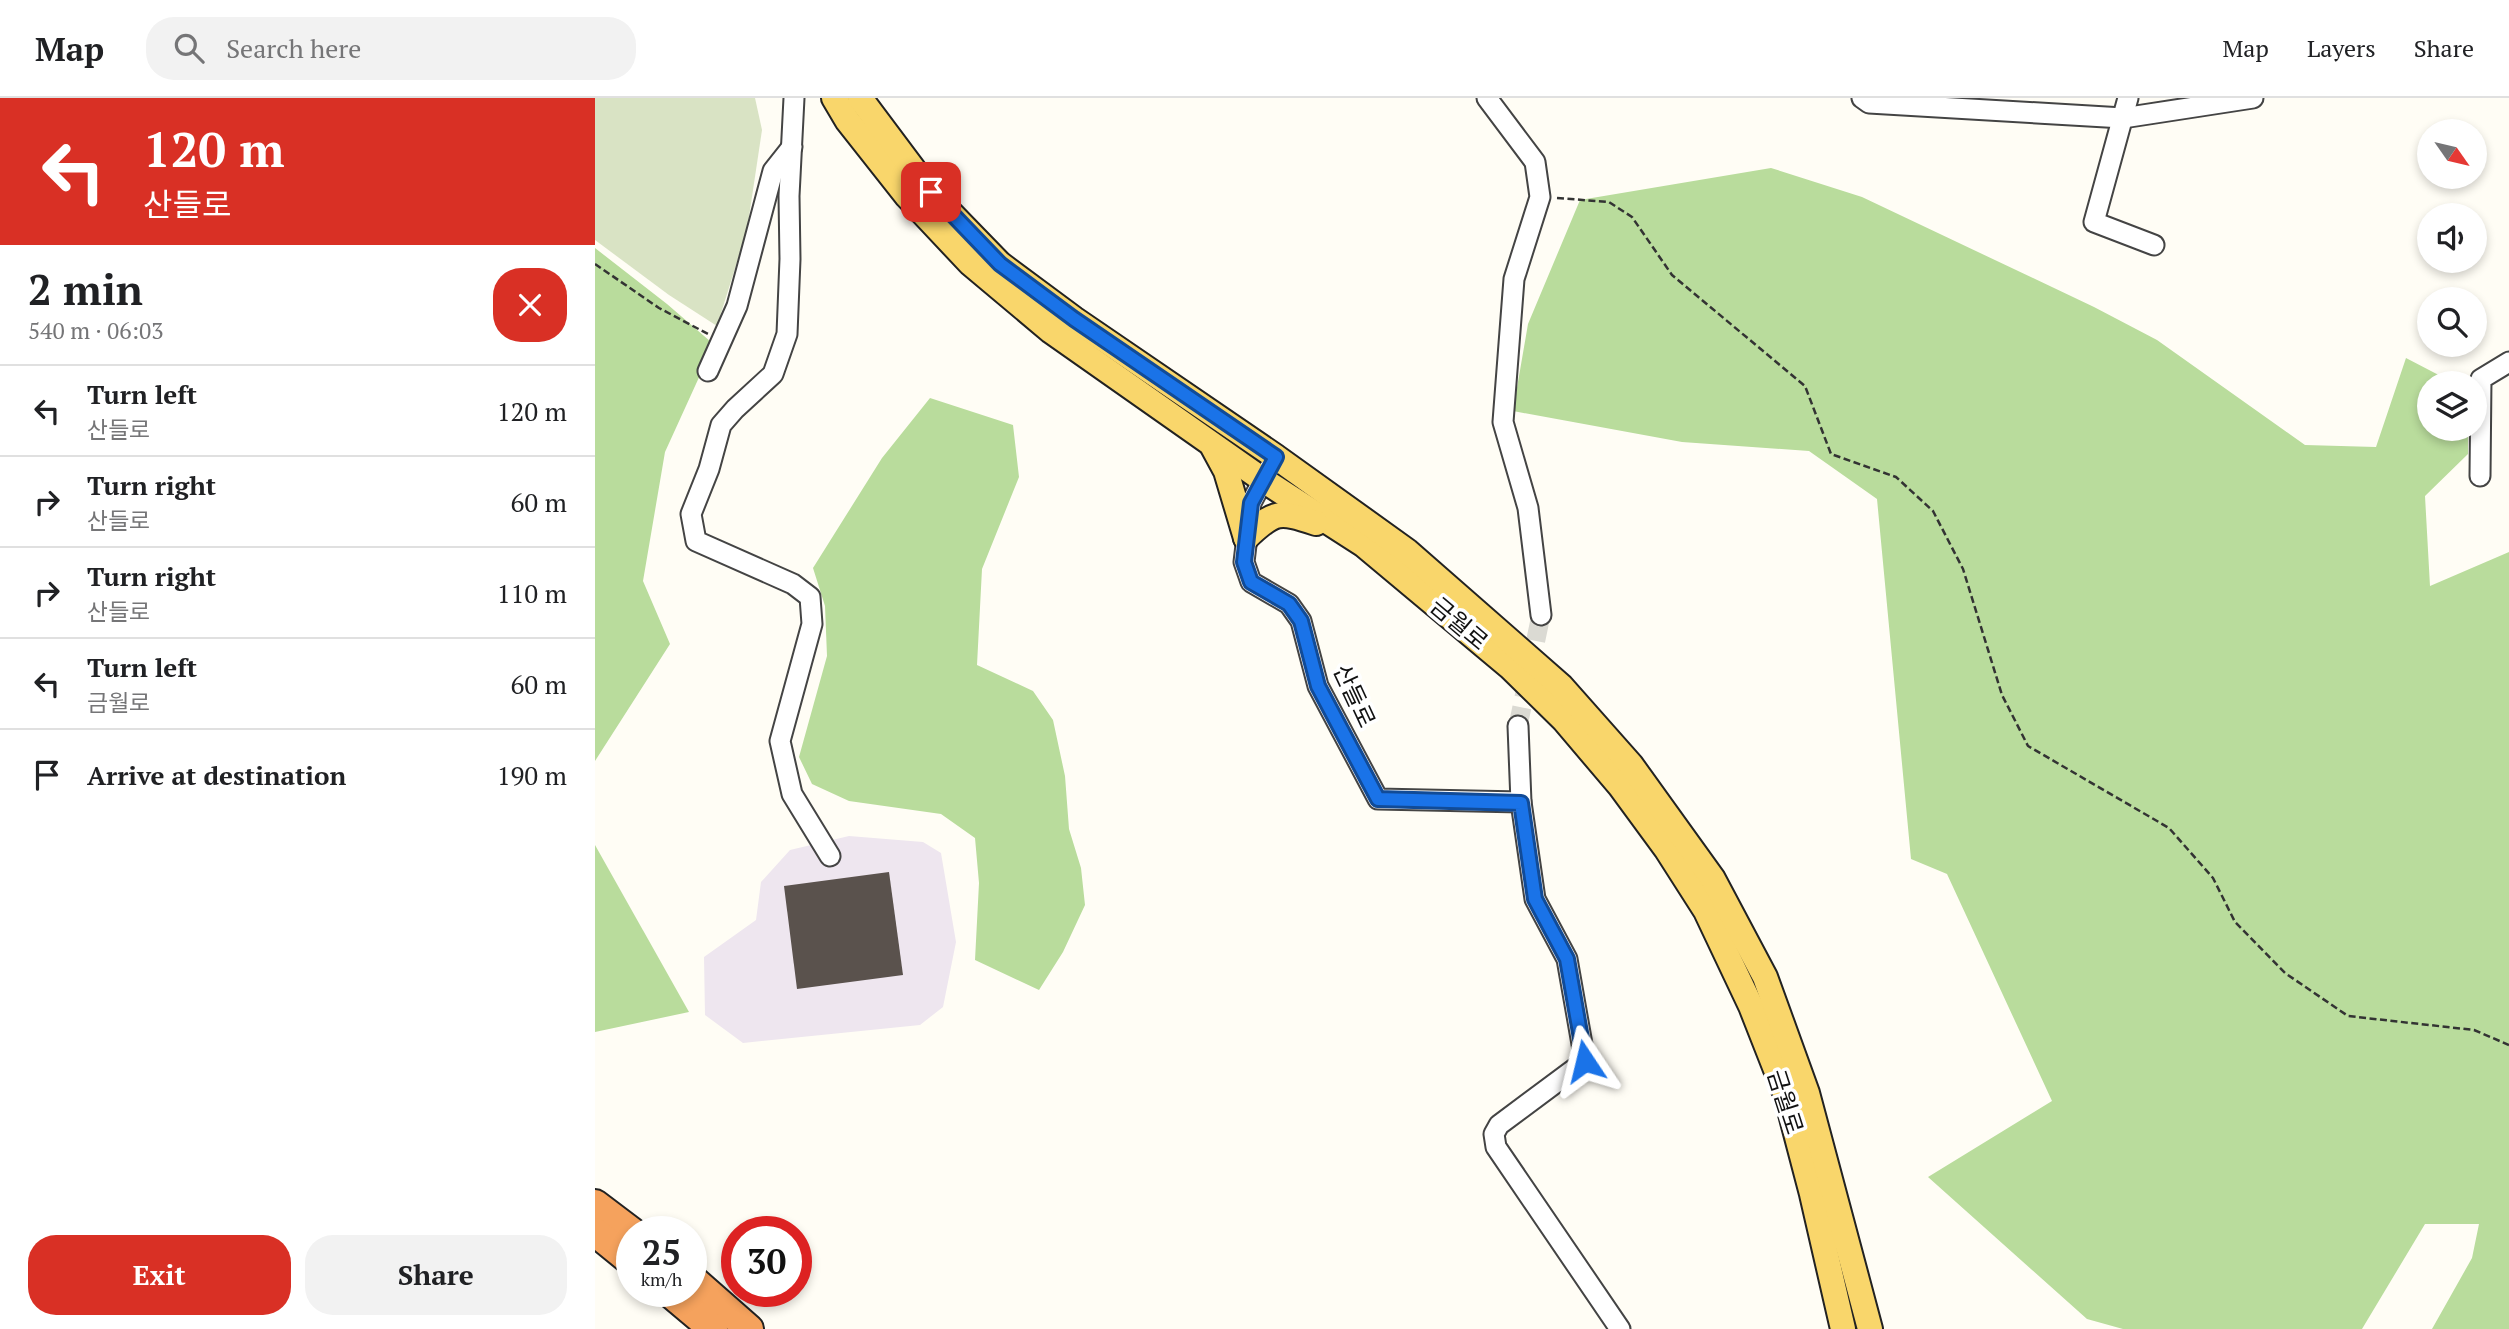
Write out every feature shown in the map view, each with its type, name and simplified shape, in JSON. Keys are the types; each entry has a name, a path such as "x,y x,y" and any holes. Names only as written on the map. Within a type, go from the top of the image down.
{"highway":[{"path":"595,1204 616,1220"},
{"path":"595,1232 616,1249"},
{"path":"707,1292 749,1329"},
{"path":"687,1307 713,1329"}],"main road":[{"name":"금월로","path":"834,98 847,120 907,197 970,263 1051,331 1263,480 1349,534 1510,667 1565,720 1620,786 1667,850 1706,911 1751,1006 1786,1095 1843,1329"},
{"name":"금월로","path":"860,98 931,192 1000,264 1074,319 1276,457 1407,551 1561,686 1631,765 1713,880 1765,977 1807,1093 1870,1329"},
{"path":"1211,443 1226,471 1246,538 1263,521 1283,513 1349,534"}],"street":[{"path":"795,98 789,196 787,334 773,374 721,425 709,469 691,514 696,541 784,579 810,597 812,624 780,741 792,794 829,856"},
{"path":"1487,98 1535,162 1540,197 1514,279 1503,422 1528,508 1541,615"},
{"path":"1862,98 1868,103 2123,118 2253,98"},
{"path":"2127,98 2094,222 2154,245"},
{"path":"708,371 737,306 773,171 792,147"},
{"path":"2480,476 2481,379 2509,362"},
{"name":"산들로","path":"1276,457 1251,503 1244,562 1251,582 1289,604 1301,621 1318,686 1378,799 1521,803"},
{"path":"1518,726 1521,803 1535,899 1567,959 1585,1061 1499,1125 1494,1134 1496,1147 1620,1329"}],"path":[{"path":"1540,197 1609,202 1632,217 1672,275 1805,386 1831,454 1896,477 1933,511 1963,569 2002,695 2028,746 2169,828 2213,878 2235,922 2285,973 2348,1017 2474,1030 2509,1045"},
{"path":"595,264 691,327 721,339"}],"shaded area":[{"path":"849,836 923,842 941,853 956,942 943,1007 920,1025 743,1043 705,1015 704,957 756,920 761,882 790,850"}],"green space":[{"path":"595,98 755,98 762,130 747,230 717,326 669,295 595,240"},
{"path":"1771,168 1862,197 2094,307 2157,340 2305,445 2376,447 2406,358 2431,371 2417,371 2417,441 2468,441 2468,454 2425,496 2430,586 2509,552 2509,1329 2432,1329 2472,1258 2479,1224 2425,1224 2362,1329 2123,1329 2087,1319 1928,1177 2052,1101 1947,874 1911,859 1877,499 1809,451 1682,442 1513,411 1528,324 1580,200"},
{"path":"595,248 711,342 706,362 665,452 643,581 670,644 595,761"},
{"path":"930,398 1013,425 1019,477 982,569 977,665 1033,691 1053,720 1065,776 1069,829 1081,868 1085,905 1063,952 1039,990 975,960 979,883 975,838 941,814 849,801 812,784 799,757 827,656 825,606 813,568 882,458"},
{"path":"595,845 689,1012 595,1032"}],"building":[{"path":"889,872 903,975 797,989 784,886"}],"tunnel":[{"path":"1518,726 1541,615"}],"route":[{"path":"931,192 1000,264 1074,319 1276,457 1251,503 1244,562 1251,582 1289,604 1301,621 1318,686 1378,799 1521,803 1535,899 1567,959 1585,1061"}]}
